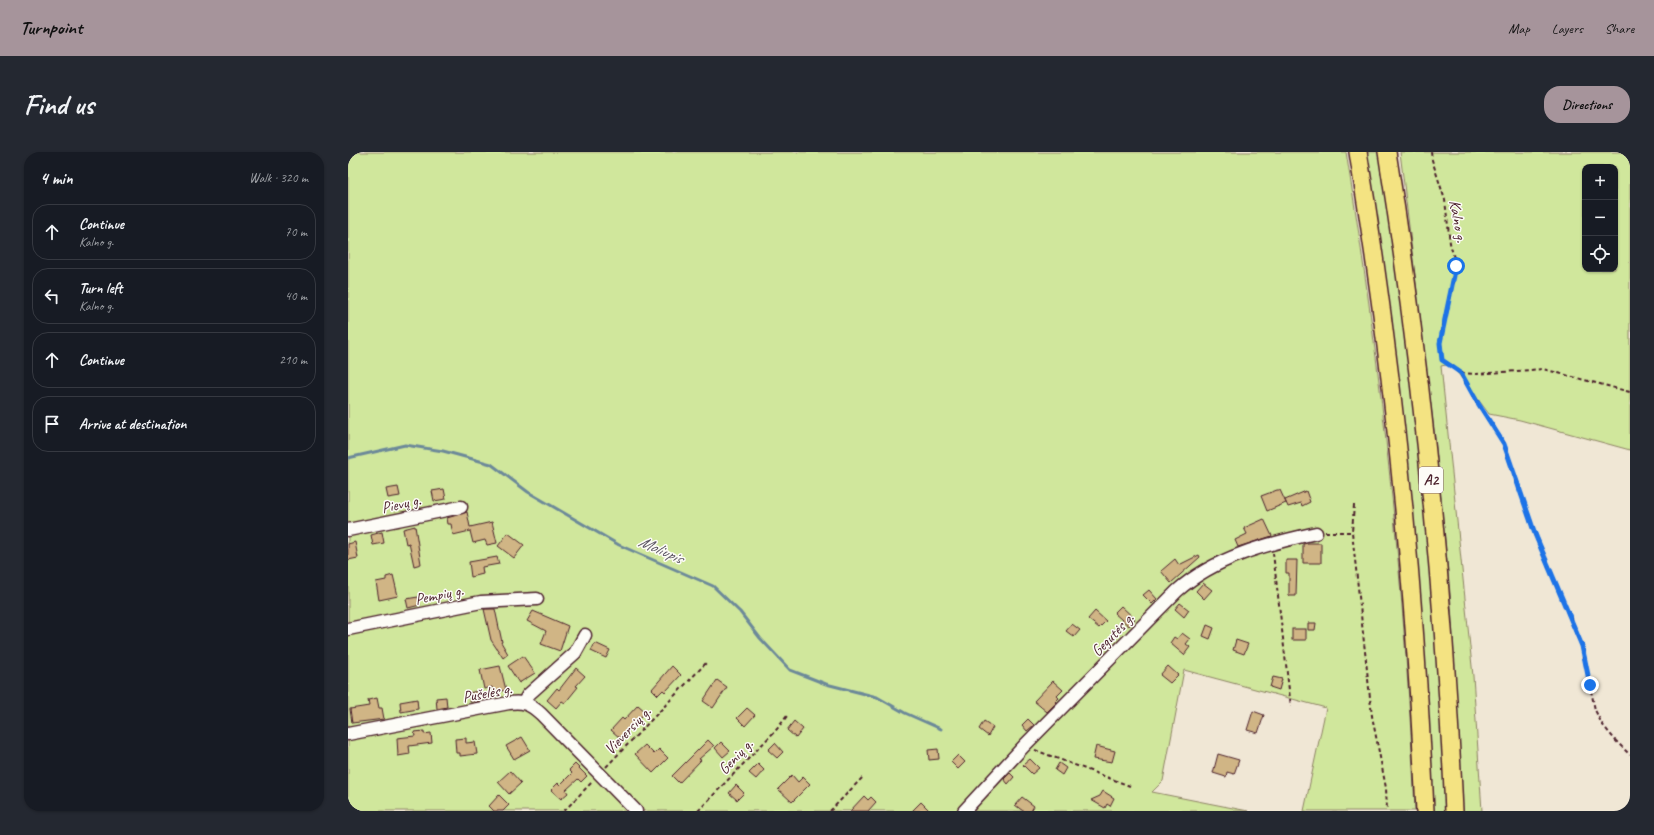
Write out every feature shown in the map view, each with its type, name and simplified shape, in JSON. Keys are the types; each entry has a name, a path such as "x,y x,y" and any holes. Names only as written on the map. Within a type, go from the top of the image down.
{"highway":[{"name":"A2","path":"1358,152 1380,304 1402,491 1415,646 1425,811"},
{"name":"A2","path":"1387,152 1414,337 1430,469 1446,667 1454,811"}],"street":[{"name":"Pievų g.","path":"348,530 461,507"},
{"name":"Gegutės g.","path":"964,811 1024,746 1171,596 1192,577 1216,564 1272,544 1316,533"},
{"name":"Pempių g.","path":"348,629 481,602 537,599"},
{"path":"524,702 528,695 575,653 585,635"},
{"name":"Pušelės g.","path":"348,734 509,703 524,702 530,704 541,714 636,811"}],"path":[{"name":"Kalno g.","path":"1431,152 1432,160 1445,200 1450,243 1456,266 1440,343 1442,360 1461,373 1504,444 1535,534 1582,646 1595,710 1602,724 1630,755"},
{"path":"1461,373 1477,374 1543,369 1630,392"},
{"path":"1354,505 1352,532 1372,716 1386,788 1387,811"},
{"path":"1316,533 1334,531 1352,532"},
{"path":"1272,544 1291,707"},
{"name":"Vieversių g.","path":"564,811 706,663"},
{"name":"Genių g.","path":"698,811 777,729 787,716"},
{"path":"1024,746 1130,786"},
{"path":"830,811 864,776"}],"green space":[{"path":"348,152 1346,152 1371,316 1390,480 1405,645 1415,811 1304,811 1326,708 1184,670 1163,781 1152,792 1248,811 348,811"},
{"path":"1364,152 1380,152 1407,348 1423,495 1440,693 1446,811 1431,811"},
{"path":"1400,152 1630,152 1630,450 1520,420 1489,414 1451,364 1441,366 1473,676 1482,811 1463,811 1451,603 1435,439"}],"building":[{"path":"398,487 400,496 388,498 386,489"},
{"path":"444,489 446,499 434,501 432,491"},
{"path":"1280,490 1286,503 1267,511 1261,496"},
{"path":"1306,491 1310,502 1302,506 1301,503 1288,507 1285,500"},
{"path":"467,512 470,527 492,522 497,543 487,545 485,540 473,543 470,531 453,535 451,524 448,524 447,518"},
{"path":"1264,519 1272,536 1238,547 1235,540 1247,534 1244,528"},
{"path":"415,526 421,564 414,566 409,543 406,544 403,529"},
{"path":"382,532 384,543 373,545 371,535"},
{"path":"508,533 524,545 514,558 498,546"},
{"path":"355,542 358,558 348,560 348,544"},
{"path":"1321,543 1321,563 1303,563 1303,544"},
{"path":"1199,555 1200,557 1171,583 1161,571 1175,559 1179,565"},
{"path":"497,557 499,564 482,567 483,574 471,577 469,562"},
{"path":"1286,560 1297,560 1296,596 1289,596 1289,573 1286,573"},
{"path":"393,575 398,596 379,600 376,582 386,580 386,577"},
{"path":"1203,583 1212,590 1204,599 1196,591"},
{"path":"1149,590 1157,599 1152,604 1143,595"},
{"path":"418,597 420,605 408,608 406,599"},
{"path":"1180,603 1189,610 1184,617 1175,609"},
{"path":"1121,606 1135,619 1129,626 1114,613"},
{"path":"484,609 495,609 501,642 508,654 503,658 491,640"},
{"path":"533,611 568,626 560,651 541,644 546,631 527,621"},
{"path":"1095,611 1106,621 1099,628 1088,619"},
{"path":"1308,623 1316,623 1315,630 1308,630"},
{"path":"1072,624 1080,630 1074,637 1066,631"},
{"path":"1207,625 1214,628 1210,639 1203,636"},
{"path":"1292,629 1306,629 1306,640 1292,640"},
{"path":"1182,633 1190,639 1186,644 1190,647 1184,655 1170,643 1174,637 1177,639"},
{"path":"1236,640 1248,644 1244,654 1233,650"},
{"path":"595,643 610,650 606,658 591,651"},
{"path":"523,656 535,673 519,683 508,666"},
{"path":"500,666 506,690 493,693 492,687 484,689 480,670"},
{"path":"672,666 681,675 665,692 663,690 658,695 652,689"},
{"path":"1168,666 1178,675 1170,683 1160,675"},
{"path":"576,668 585,676 576,686 578,687 565,703 562,701 556,708 547,700 557,688 559,690"},
{"path":"1273,677 1282,679 1279,690 1270,687"},
{"path":"717,680 727,687 713,708 703,701"},
{"path":"1053,681 1063,690 1057,696 1059,698 1055,702 1056,703 1047,712 1034,701"},
{"path":"478,691 480,701 470,702 468,693"},
{"path":"446,697 447,707 437,709 436,698"},
{"path":"377,698 379,708 382,708 384,719 352,723 350,709 369,706 368,700"},
{"path":"417,699 418,709 401,712 400,702"},
{"path":"638,705 646,712 620,738 611,730 622,718 624,720"},
{"path":"747,708 755,715 745,726 737,718"},
{"path":"1253,711 1264,715 1258,733 1247,730"},
{"path":"1028,719 1034,725 1027,731 1022,725"},
{"path":"794,721 803,729 796,738 787,730"},
{"path":"984,721 993,727 988,736 979,729"},
{"path":"424,731 424,734 431,733 432,743 409,746 410,754 398,756 397,738 415,736 414,732"},
{"path":"522,737 530,750 514,759 506,746"},
{"path":"466,738 466,743 475,742 477,754 460,756 460,753 456,753 455,739"},
{"path":"708,740 714,746 699,759 701,760 679,783 672,776"},
{"path":"721,742 730,751 723,757 715,748"},
{"path":"775,743 783,752 777,758 768,750"},
{"path":"645,745 654,754 659,749 668,758 653,773 635,754"},
{"path":"1096,746 1115,751 1112,762 1093,759"},
{"path":"938,749 939,759 929,760 928,750"},
{"path":"1218,754 1239,760 1234,774 1227,772 1226,777 1213,773"},
{"path":"958,755 965,762 958,769 951,762"},
{"path":"1030,759 1039,768 1032,774 1023,765"},
{"path":"1059,763 1066,768 1062,775 1055,770"},
{"path":"575,764 587,776 581,782 578,779 566,790 568,793 561,799 551,790 558,783 560,785 572,773 569,770"},
{"path":"758,764 764,770 756,779 749,773"},
{"path":"510,771 521,783 509,794 498,782"},
{"path":"1010,773 1014,777 1008,784 1004,779"},
{"path":"792,775 798,782 803,777 810,784 792,802 778,789"},
{"path":"736,785 744,793 737,800 729,793"},
{"path":"1103,791 1114,798 1110,806 1107,804 1105,808 1091,800 1100,796"},
{"path":"499,795 509,805 503,811 494,811 489,806"},
{"path":"864,796 868,800 871,797 876,802 868,811 850,811"},
{"path":"1022,797 1034,806 1031,811 1023,811 1015,805"},
{"path":"921,802 930,811 912,811"}],"waterway":[{"name":"Moliupis","path":"348,458 405,445 443,451 491,464 528,492 619,545 713,586 740,612 760,638 790,670 826,684 877,697 905,713 941,729"}],"route":[{"path":"1456,266 1440,343 1442,360 1461,373 1486,417 1496,429 1504,444 1526,504 1535,534 1582,646 1590,685"}]}
